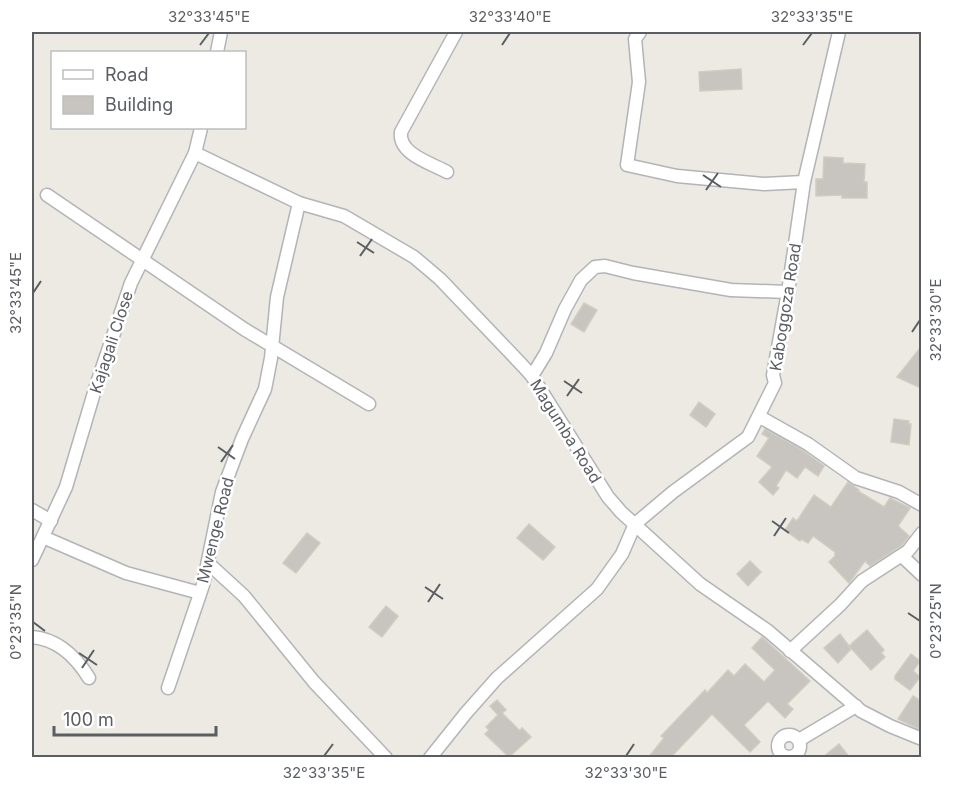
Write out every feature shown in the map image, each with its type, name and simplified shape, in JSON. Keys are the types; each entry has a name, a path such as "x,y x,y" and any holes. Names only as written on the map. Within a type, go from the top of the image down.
{"street":[{"path":"217,51 221,32"},
{"path":"447,171 408,150 401,144 400,138 401,132 456,32"},
{"path":"640,32 635,39 639,82 627,165 677,176 764,184 804,182"},
{"name":"Kaboggoza Road","path":"635,524 673,492 748,437 760,417 775,382 773,375 804,182 839,32"},
{"name":"Kajagali Close","path":"32,560 66,487 96,386 131,283 195,153 201,129"},
{"name":"Magumba Road","path":"195,153 299,203 344,216 414,257 440,279 532,376 608,497 621,512 700,584 768,631 856,706 882,722 921,739"},
{"path":"47,195 244,329 369,404"},
{"name":"Mwenge Road","path":"43,537 126,573 200,593 222,492 265,389 273,345 277,297 299,203"},
{"path":"532,376 546,353 564,309 581,280 594,267 605,266 644,276 731,290 788,292"},
{"path":"760,417 830,458 856,478 899,492 921,505"},
{"path":"32,510 51,521"},
{"path":"430,758 497,678 597,589 622,554 631,538 635,524"},
{"path":"790,651 840,605 862,581 902,556 921,533"},
{"path":"902,556 921,575"},
{"path":"208,563 244,596 314,682 386,758"},
{"path":"168,688 200,593"},
{"path":"32,637 55,644 69,652 89,678"},
{"path":"799,740 856,706"}],"building":[{"path":"741,69 742,89 700,91 699,72"},
{"path":"824,157 843,158 843,163 865,164 864,182 867,182 867,198 842,198 842,195 816,196 816,179 823,179"},
{"path":"584,303 597,310 584,332 571,324"},
{"path":"921,347 921,388 897,377"},
{"path":"699,402 715,414 706,427 690,415"},
{"path":"894,419 909,421 908,424 911,424 909,445 891,442"},
{"path":"765,429 802,450 824,466 818,476 805,467 797,478 786,470 776,486 779,488 773,495 759,482 772,467 757,456 769,438 762,434"},
{"path":"848,482 884,507 890,498 910,508 898,526 909,536 902,545 870,566 865,561 849,583 829,562 835,556 835,552 813,536 808,543 801,539 800,541 785,530 793,518 797,521 814,495 831,507"},
{"path":"529,524 555,547 543,560 517,538"},
{"path":"307,533 320,543 296,573 283,563"},
{"path":"750,561 761,572 748,586 737,574"},
{"path":"386,606 398,616 382,637 369,627"},
{"path":"867,630 884,650 881,653 885,657 871,670 849,646"},
{"path":"840,634 851,649 838,663 824,648"},
{"path":"762,637 810,681 787,704 793,709 785,718 768,701 744,725 760,742 750,752 712,714 670,758 648,758 664,738 661,736 705,690 707,693 728,670 734,676 745,664 764,682 775,670 752,648"},
{"path":"911,654 920,661 913,671 920,677 910,690 895,679 895,676"},
{"path":"913,696 921,701 921,730 898,719"},
{"path":"497,700 506,710 502,713 520,731 522,728 531,737 509,757 485,734 489,730 486,727 498,715 490,706"},
{"path":"839,744 850,758 822,758"}]}
